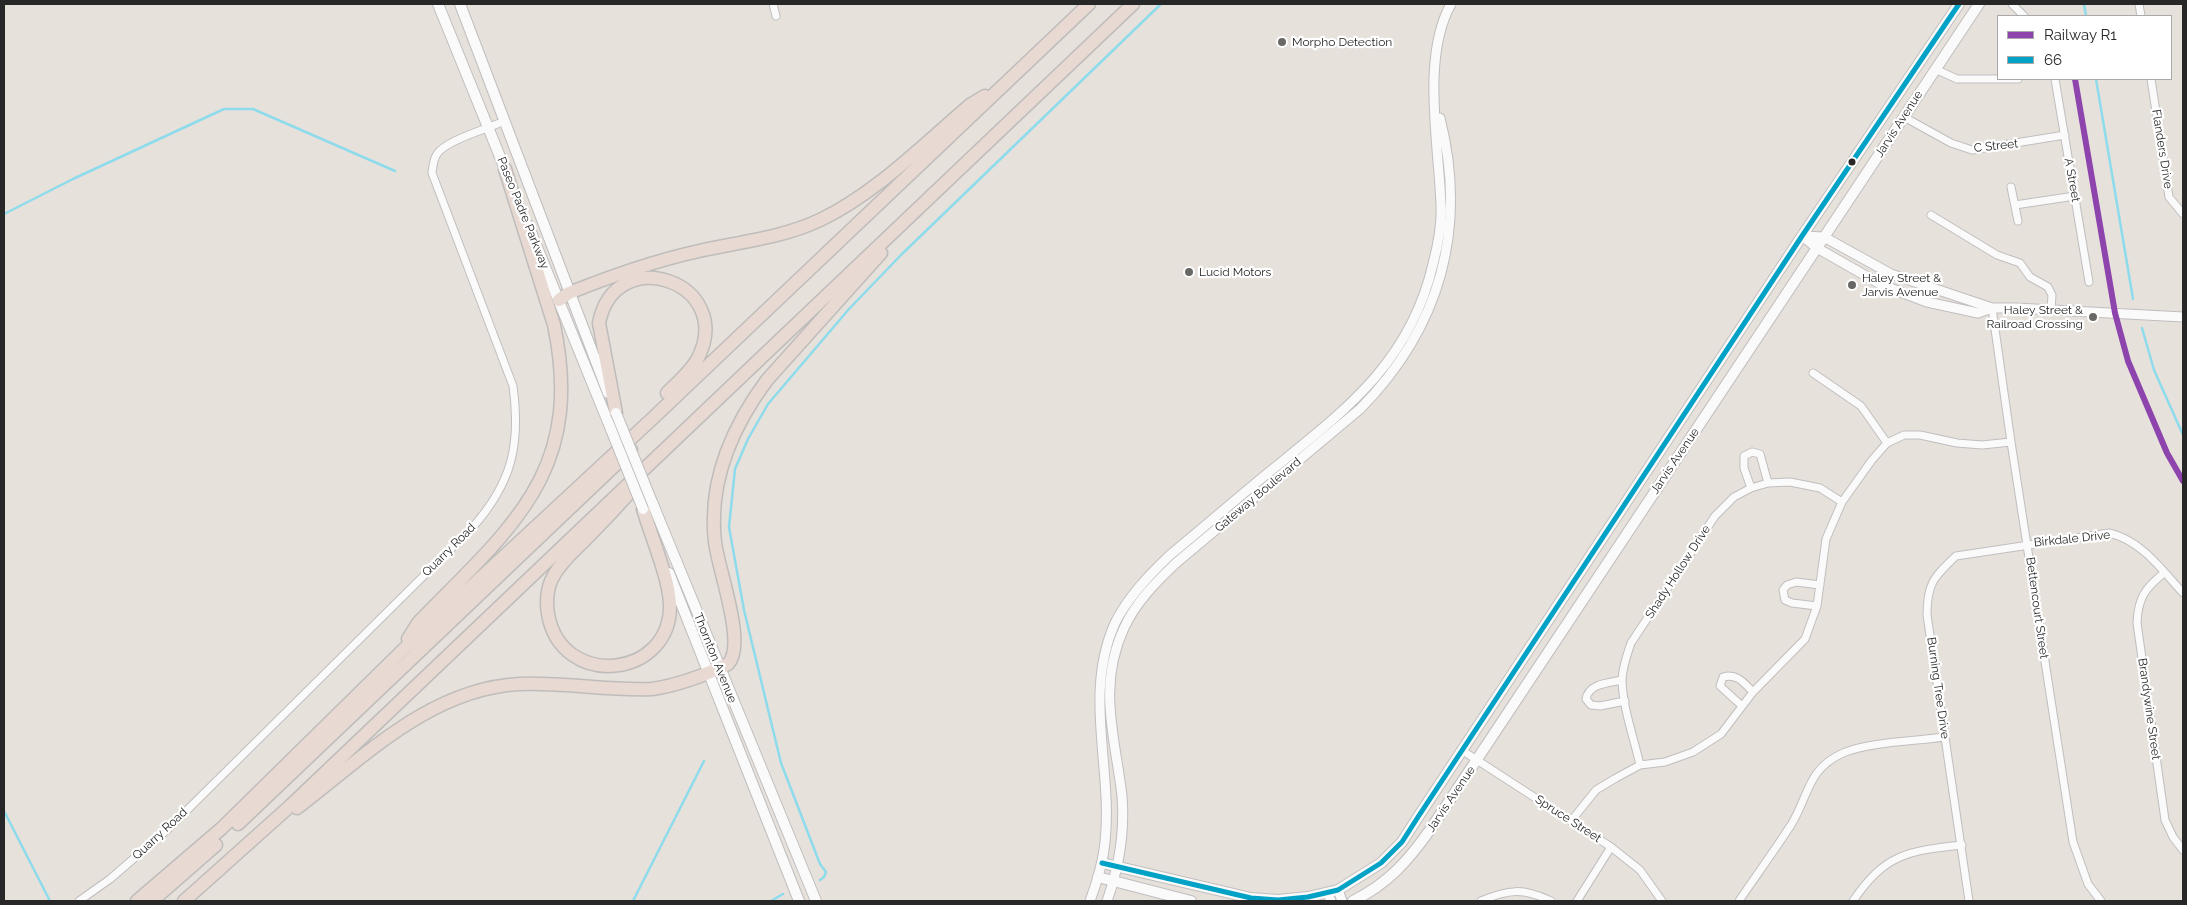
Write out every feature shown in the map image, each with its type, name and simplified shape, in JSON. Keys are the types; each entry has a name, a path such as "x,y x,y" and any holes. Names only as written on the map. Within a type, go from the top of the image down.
{"highway":[{"path":"536,524 653,418 1089,4"},
{"path":"152,901 189,870 288,777 1100,4"},
{"path":"184,901 262,832 1133,4"},
{"path":"564,296 650,264 770,236 819,221 868,191 970,105 1006,83"},
{"path":"401,652 418,623 507,531 523,511 545,471 558,429 562,387 559,347 554,325 505,170"},
{"path":"262,832 424,712 453,698 497,686 520,684 652,689 674,686 714,670 733,659 735,640 719,565 714,518 721,470 738,423 767,380 955,173"},
{"path":"138,901 222,828 401,652 536,524 647,414 697,360 703,345 704,319 700,305 679,284 664,278 632,280 620,288 602,310 599,323 612,417"},
{"path":"648,506 670,605 662,636 651,650 637,660 620,666 601,667 584,662 569,653 557,640 550,624 547,600 552,577 562,563 719,396"}],"main road":[{"name":"Paseo Padre Parkway","path":"438,4 505,170 564,296"},
{"name":"Paseo Padre Parkway","path":"460,4 504,121 564,296 612,417"},
{"path":"468,4 492,69 489,79"},
{"name":"Jarvis Avenue","path":"1102,863 1251,898 1278,900 1332,895 1381,863 1402,842 1802,236 1959,4"},
{"name":"Jarvis Avenue","path":"1353,901 1392,876 1415,852 1979,4"},
{"name":"Thornton Avenue","path":"612,417 714,670 799,901"},
{"name":"Thornton Avenue","path":"714,670 816,901"},
{"path":"1098,877 1191,901"}],"street":[{"path":"773,4 776,16"},
{"name":"Gateway Boulevard","path":"1090,901 1102,863 1106,823 1099,702 1100,675 1115,624 1130,599 1148,576 1170,555 1353,402 1374,381 1408,331 1422,302 1431,274 1441,214 1434,75 1438,38 1451,4"},
{"path":"2012,4 2023,15"},
{"path":"1936,69 1957,79 1997,79"},
{"name":"A Street","path":"2055,80 2089,282"},
{"name":"Flanders Drive","path":"2151,80 2169,197 2183,214"},
{"name":"Gateway Boulevard","path":"1107,901 1118,867 1123,824 1122,796 1108,703 1110,676 1124,628 1149,590 1176,563 1360,409 1382,387 1417,335 1431,306 1440,276 1451,214 1446,145 1435,101"},
{"name":"C Street","path":"1904,117 1951,143 1972,150 2064,135"},
{"name":"Quarry Road","path":"79,901 122,869 168,829 472,528 489,508 502,487 511,465 516,438 513,386 432,173 433,161 438,152 448,144 504,121"},
{"path":"2011,187 2018,221"},
{"path":"2015,205 2075,196"},
{"path":"1931,215 2002,258 2020,263 2030,277 2048,287 2052,295 2051,310"},
{"path":"1802,236 1824,237 1891,274 1992,308 2183,317"},
{"path":"1802,236 1817,248 1882,285 1902,293 1963,312 1978,313 1992,308"},
{"name":"Bettencourt Street","path":"1992,308 2010,442 2028,544 2073,842 2080,868 2088,884 2101,901"},
{"path":"1814,373 1861,406 1887,443"},
{"path":"1571,821 1596,790 1640,765 1665,762 1693,752 1721,734 1753,692 1805,639 1817,606 1826,539 1842,502 1872,460 1887,443 1904,435 1920,435 1957,443 1982,445 2010,442"},
{"path":"1751,488 1744,468 1744,456 1752,452 1760,454 1768,483"},
{"name":"Shady Hollow Drive","path":"1640,765 1625,702 1622,680 1631,643 1715,516 1734,497 1751,488 1768,483 1790,482 1820,488 1842,502"},
{"name":"Birkdale Drive","path":"2028,544 2109,533 2122,536 2144,551 2183,592"},
{"name":"Burning Tree Drive","path":"1969,901 1927,615 1927,594 1937,573 1956,556 2028,544"},
{"name":"Brandywine Street","path":"2164,573 2146,590 2138,605 2137,623 2165,820 2173,837 2183,850"},
{"path":"1817,606 1792,603 1785,600 1783,590 1787,585 1796,582 1820,585"},
{"path":"1742,706 1720,686 1723,677 1730,674 1737,677 1753,692"},
{"path":"1622,680 1594,687 1587,692 1586,699 1591,705 1600,706 1625,702"},
{"path":"1738,901 1792,824 1805,792 1821,767 1844,752 1945,737"},
{"name":"Spruce Street","path":"1463,751 1611,847 1640,870 1662,901"},
{"path":"1853,901 1866,881 1882,866 1894,859 1912,852 1962,845"},
{"path":"1577,901 1611,847"},
{"path":"1481,901 1506,890 1538,895 1551,901"},
{"path":"1332,895 1342,901"}],"waterway":[{"path":"820,880 826,872 820,864 781,763 744,610 729,527 735,469 748,439 768,404 849,309 902,254 1161,4"},
{"path":"2084,4 2086,15"},
{"path":"2096,80 2133,299"},
{"path":"4,214 73,179 224,109 253,109 395,171"},
{"path":"2142,328 2154,370 2183,435"},
{"path":"633,901 704,761"},
{"path":"4,811 50,901"},
{"path":"771,901 783,894"}],"rail line":[{"name":"R1","path":"2075,80 2115,313 2128,361 2167,453 2183,481"}],"transit line":[{"name":"66","path":"1102,863 1251,898 1278,900 1308,897 1338,890 1381,863 1402,842 1802,236 1959,4"}],"place":[{"name":"Morpho Detection","path":"1282,42"},
{"name":"Lucid Motors","path":"1189,272"},
{"name":"Haley Street & Jarvis Avenue","path":"1852,285"},
{"name":"Haley Street & Railroad Crossing","path":"2093,317"}]}
